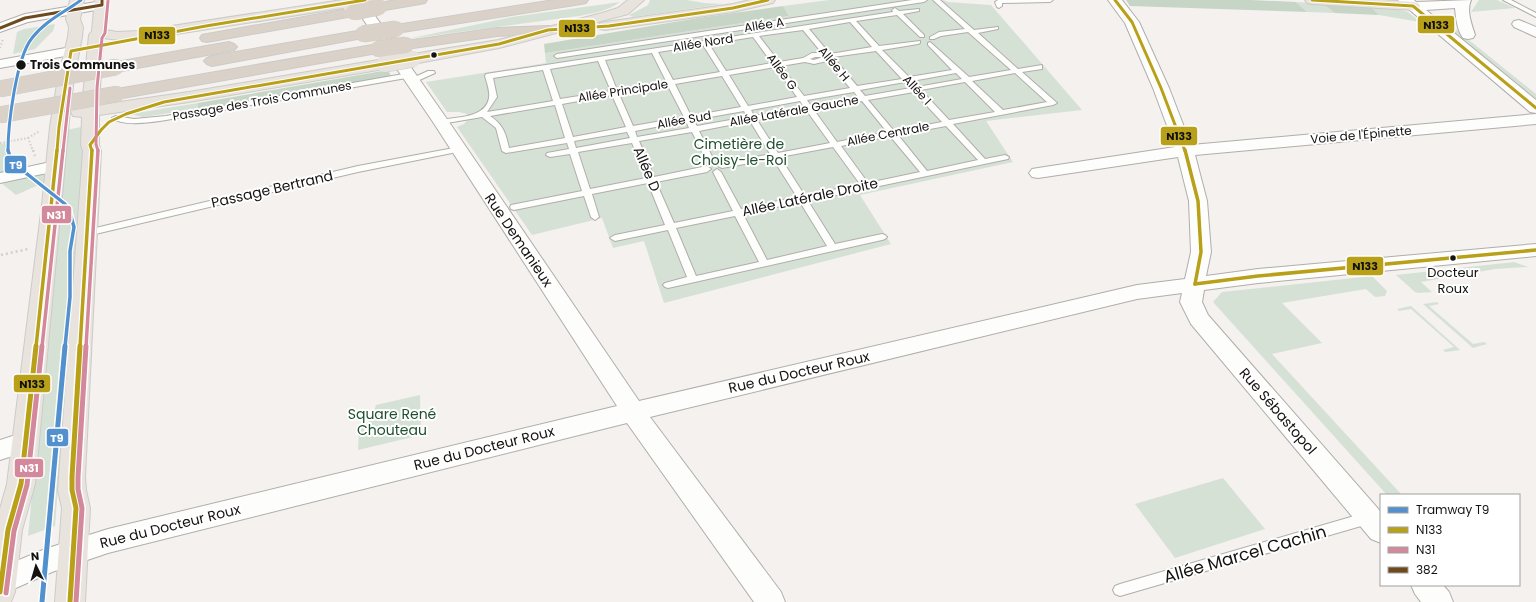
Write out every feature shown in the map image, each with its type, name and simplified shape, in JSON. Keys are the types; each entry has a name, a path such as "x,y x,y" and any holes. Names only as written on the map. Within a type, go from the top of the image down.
{"highway":[{"path":"0,101 356,15 379,7 420,0"},
{"path":"394,24 509,0"},
{"path":"0,89 117,73 356,15 394,24 581,0"},
{"path":"0,76 117,73 381,57"},
{"path":"0,116 117,73"}],"main road":[{"path":"99,32 115,36 138,35 206,26 356,15 365,0"},
{"path":"90,145 102,128 116,118 134,110 381,57 409,66 616,13 630,7 637,0"},
{"path":"548,30 610,26 733,8 768,0"},
{"path":"1312,0 1418,3 1463,2 1463,19 1468,35"},
{"path":"0,28 25,18 76,5 102,2 99,32 96,35 91,111 90,145 92,152 72,477 72,490 76,508 70,602"},
{"path":"1418,3 1468,35 1536,91"},
{"path":"1418,3 1472,53 1536,108"},
{"path":"0,585 8,530 20,489 26,442 48,244 47,168 58,127 76,27 74,21 76,5"},
{"path":"71,51 206,26"},
{"path":"66,78 78,86 75,105 79,112 189,97"}],"street":[{"name":"Rue Sébastopol","path":"1115,0 1132,22 1161,88 1185,151 1198,201 1202,252 1191,302 1200,319 1375,524"},
{"name":"Rue Demanieux","path":"356,15 391,51 409,66 440,122 646,430 771,602"},
{"path":"1519,24 1536,32"},
{"path":"0,64 71,51"},
{"name":"Voie de l'Épinette","path":"1038,173 1185,151 1536,119"},
{"path":"0,178 47,168"},
{"name":"Rue du Docteur Roux","path":"0,585 45,562 108,541 634,412 1137,292 1254,276 1536,250"},
{"path":"0,450 26,442"},
{"path":"1426,586 1439,602"}],"lane":[{"path":"885,0 920,39"},
{"name":"Allée A","path":"557,56 924,0"},
{"path":"936,0 1017,71"},
{"path":"998,6 998,2 1002,1 1050,0"},
{"path":"1506,0 1536,15"},
{"path":"838,5 844,12"},
{"name":"Allée Nord","path":"481,114 492,102 494,97 490,76 918,10"},
{"path":"795,11 802,19"},
{"name":"Allée I","path":"851,20 984,161"},
{"name":"Allée H","path":"804,27 925,174"},
{"name":"Allée Principale","path":"440,122 805,60 823,61 827,56 878,48 920,39 931,41 939,34 996,28"},
{"name":"Allée G","path":"755,35 834,145 866,186"},
{"path":"931,41 957,71 1002,113"},
{"path":"705,43 833,248"},
{"path":"654,51 690,119 710,166"},
{"name":"Allée D","path":"601,59 693,280"},
{"name":"Passage des Trois Communes","path":"116,118 134,122 166,118 409,66 431,73"},
{"path":"546,67 595,217"},
{"name":"Allée Latérale Gauche","path":"550,155 1039,67"},
{"name":"Allée Sud","path":"481,114 494,121 499,126 506,151 957,71"},
{"name":"Allée Centrale","path":"514,207 651,181 717,164 719,169 776,156 1053,103 1017,71"},
{"name":"Passage Bertrand","path":"87,234 358,169 458,149"},
{"name":"Allée Latérale Droite","path":"615,238 1005,157"},
{"path":"719,169 737,212 764,263"},
{"path":"668,285 882,237"},
{"name":"Allée Marcel Cachin","path":"1120,590 1375,524"}],"path":[{"path":"0,143 28,138 40,131"},
{"path":"28,138 37,161 47,168"},
{"path":"1,255 48,244"}],"green space":[{"path":"650,0 687,0 723,4 633,17 629,15 648,5"},
{"name":"Cimetière de Choisy-le-Roi","path":"829,0 943,0 948,2 991,5 1082,110 986,121 1013,162 860,195 891,244 664,303 644,241 613,248 602,218 532,235 457,127 464,124 468,119 467,114 447,112 426,82 546,63 545,53 789,16 783,6"},
{"path":"1126,0 1250,0 1296,2 1307,12 1130,6"},
{"path":"1479,0 1497,0 1515,8 1471,12"},
{"path":"620,2 606,10 579,16 407,39 512,17"},
{"path":"1296,2 1323,4 1335,13 1307,12"},
{"path":"1323,4 1371,7 1379,15 1335,13"},
{"path":"783,6 789,16 545,53 544,44 698,18"},
{"path":"1371,7 1396,9 1408,12 1420,22 1379,15"},
{"path":"1443,19 1536,94 1536,99 1440,21"},
{"path":"55,24 53,31 35,49 13,54 17,32 24,29"},
{"path":"388,70 391,76 198,109 198,103"},
{"path":"198,103 198,109 143,117 130,114"},
{"path":"86,126 55,526 28,536 60,211 66,130"},
{"path":"10,142 13,156 28,170 0,176 0,144"},
{"path":"42,174 46,176 45,182 16,195 0,182"},
{"path":"1514,262 1528,267 1495,269 1421,282 1432,292 1415,292 1396,275"},
{"path":"1372,276 1387,291 1385,296 1375,297 1366,289 1282,303 1322,343 1272,354 1401,494 1386,494 1213,302 1222,292"},
{"path":"1437,302 1439,304 1429,306 1473,344 1484,342 1487,344 1473,348 1423,304"},
{"path":"1411,306 1461,350 1445,352 1443,350 1454,347 1411,309 1399,311 1397,309"},
{"name":"Square René Chouteau","path":"420,395 421,435 358,450 359,428 372,419 376,405"},
{"path":"1223,478 1265,529 1175,558 1135,504"}],"tram line":[{"name":"T9","path":"42,602 70,297 70,251 74,232 74,222 65,204 24,173 11,160 8,151 8,137 17,80 31,39 48,23 81,0"}],"transit line":[{"name":"382","path":"0,28 25,18 102,5 102,0"},
{"name":"N133","path":"0,592 8,530 21,484 52,205 59,127 71,51 206,26 365,0"},
{"name":"N133","path":"70,602 76,508 72,490 72,477 92,151 90,145 106,124 145,107 184,97 499,44 548,30 609,26 733,8 768,0"},
{"name":"N133","path":"1115,0 1132,22 1161,88 1185,151 1198,201 1201,252 1195,284"},
{"name":"N133","path":"1312,0 1413,6 1536,108"},
{"name":"N31","path":"76,602 82,508 78,489 78,477 98,151 96,144 97,88 102,38 105,33 108,1"},
{"name":"N31","path":"6,593 14,531 27,485 70,88"},
{"name":"N133","path":"1195,284 1258,276 1536,250"}],"place":[{"name":"Trois Communes","path":"21,65"},
{"name":"Docteur Roux","path":"1453,258"}]}
